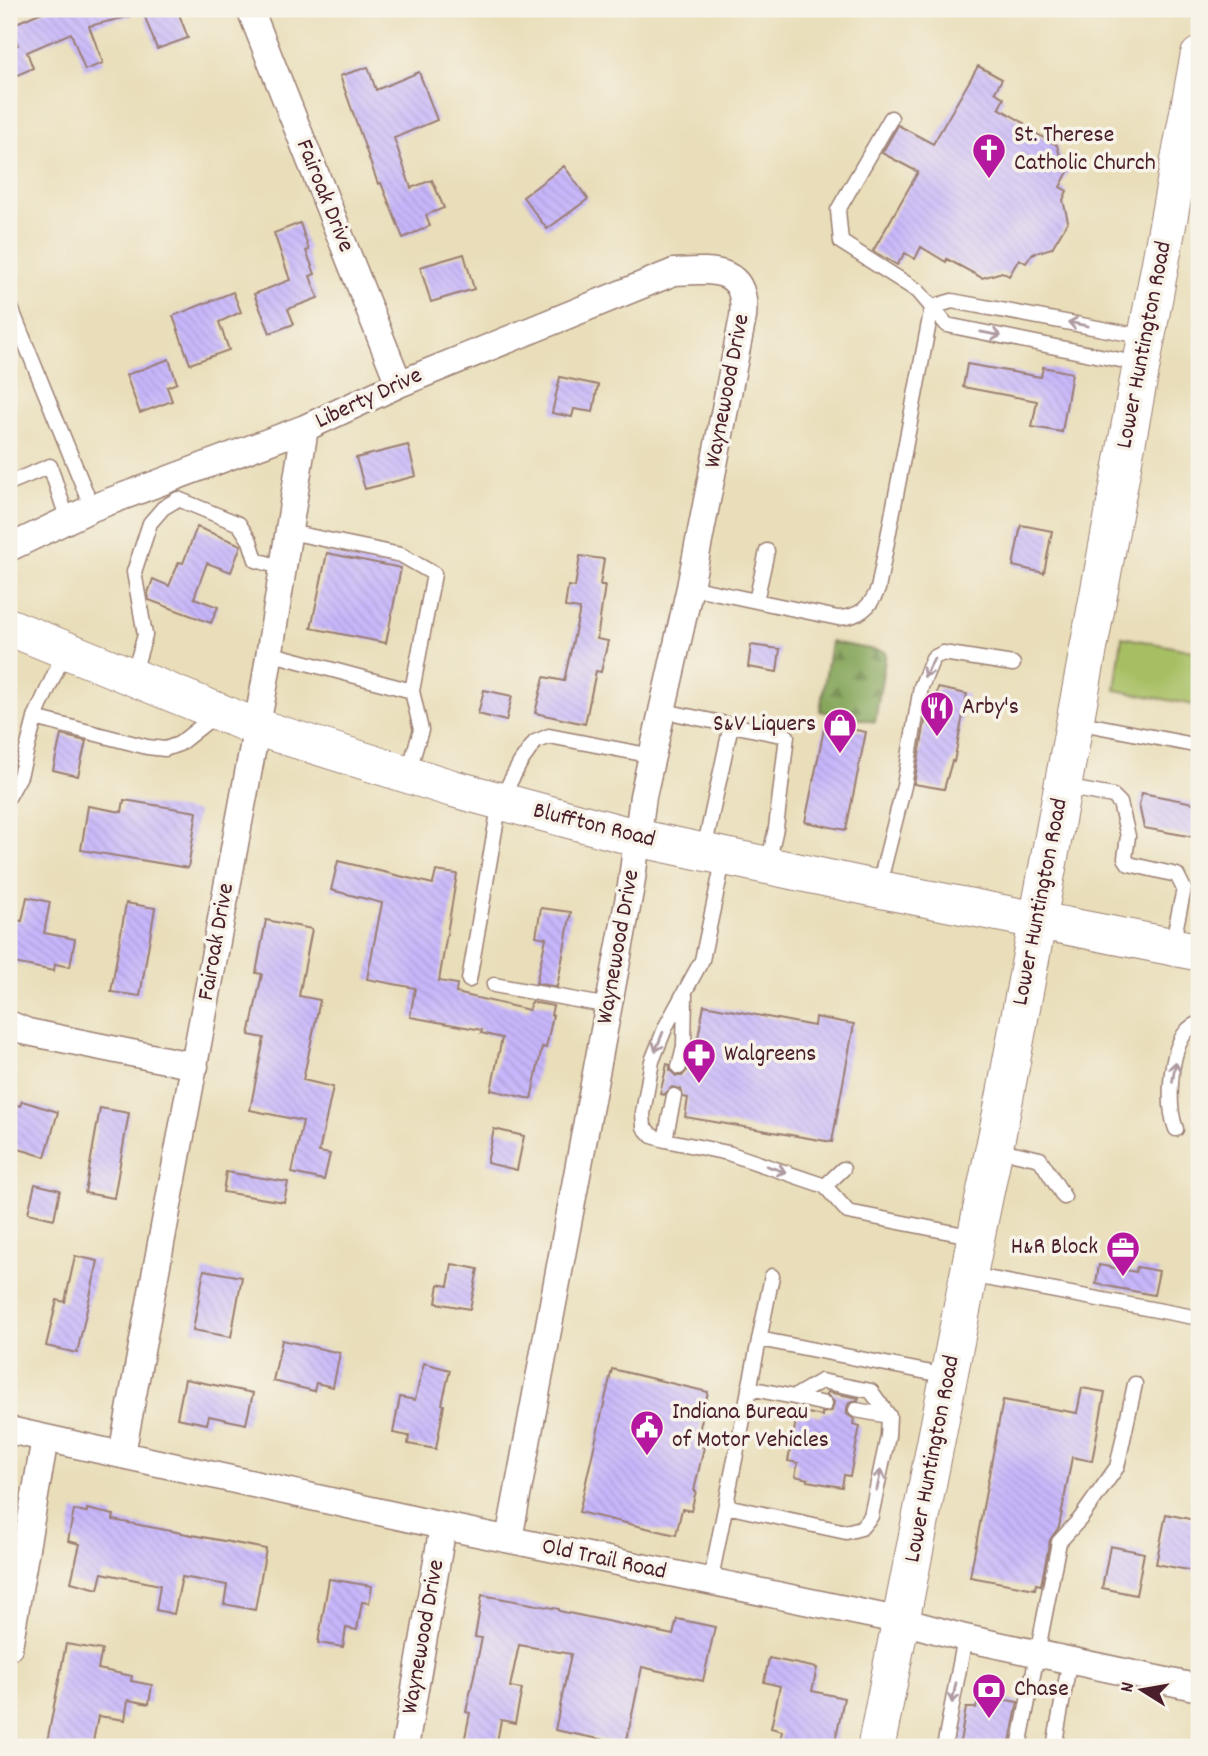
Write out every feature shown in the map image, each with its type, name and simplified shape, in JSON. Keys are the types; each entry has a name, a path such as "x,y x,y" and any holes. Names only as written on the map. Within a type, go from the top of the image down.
{"main road":[{"name":"Lower Huntington Road","path":"876,1747 994,1149 1199,56"},
{"name":"Bluffton Road","path":"9,627 256,726 500,801 638,838 878,889 1185,949"}],"street":[{"name":"Fairoak Drive","path":"250,9 399,384"},
{"name":"Liberty Drive","path":"9,548 92,508 305,428 399,384 674,272 717,272 733,278"},
{"name":"Waynewood Drive","path":"509,1539 609,1006 643,796 690,587 743,317 745,302 741,288 733,278"},
{"name":"Fairoak Drive","path":"122,1454 270,653 305,428"},
{"path":"9,1024 28,1032 195,1066"},
{"name":"Old Trail Road","path":"9,1430 443,1526 902,1621 965,1638 1199,1688"},
{"path":"9,1647 45,1438"},
{"name":"Waynewood Drive","path":"405,1747 443,1526"}],"lane":[{"path":"891,118 838,210 841,242 918,291 947,325 1143,350"},
{"path":"932,306 952,300 1143,350"},
{"path":"9,303 92,508"},
{"path":"690,587 838,618 852,618 865,610 878,589 932,306"},
{"path":"9,483 50,466 68,521"},
{"path":"133,677 145,635 134,572 150,523 163,508 178,499 239,524 250,541 256,560 283,568"},
{"path":"289,532 401,555 434,574 412,691 421,730 407,774"},
{"path":"756,601 767,551"},
{"path":"9,796 20,776 35,718 66,651"},
{"path":"270,653 412,691"},
{"path":"878,889 904,786 921,687 933,658 943,653 1013,664"},
{"path":"663,711 787,736 776,828 768,865"},
{"path":"35,718 164,749 179,744 220,712"},
{"path":"1075,721 1199,746"},
{"path":"731,725 702,960 666,1026 652,1061 643,1113 644,1127 652,1136 728,1153 825,1186 848,1212 976,1237"},
{"path":"469,980 500,801 535,741 549,736 653,756"},
{"path":"1063,787 1114,796 1120,803 1128,836 1125,858 1129,864 1177,875 1184,889 1185,949"},
{"path":"494,985 609,1006"},
{"path":"680,1067 684,1046 685,990"},
{"path":"1177,1129 1171,1117 1170,1100 1178,1048 1184,1034 1199,1023"},
{"path":"665,1140 674,1096"},
{"path":"994,1149 1040,1159 1064,1197"},
{"path":"825,1186 843,1169"},
{"path":"968,1275 1199,1318"},
{"path":"710,1583 772,1276"},
{"path":"759,1339 949,1376"},
{"path":"726,1506 846,1532 861,1528 871,1516 888,1436 889,1416 871,1391 821,1381 794,1397"},
{"path":"1019,1747 1059,1542 1080,1519 1117,1467 1135,1384"},
{"path":"749,1388 825,1404"},
{"path":"856,1410 889,1416"},
{"path":"943,1747 965,1638"},
{"path":"1054,1747 1070,1659"}],"green space":[{"path":"1122,637 1199,652 1199,706 1115,690"},
{"path":"831,642 886,652 875,722 820,711"}],"building":[{"path":"49,9 130,9 131,16 89,26 103,63 85,70 71,33 27,52 33,68 9,79 9,49 18,45 9,26"},
{"path":"142,9 177,9 188,38 157,49"},
{"name":"St. Therese Catholic Church","path":"978,66 1002,79 995,92 1004,98 999,108 1024,123 1022,126 1057,145 1063,167 1069,170 1060,187 1067,191 1063,200 1068,221 1052,248 1032,254 1026,263 1019,259 1009,276 1002,272 982,278 921,247 915,259 905,253 897,265 873,251 918,172 882,153 898,125 933,144"},
{"path":"368,67 376,90 419,72 437,120 394,138 411,188 432,180 444,208 426,215 430,226 403,238 381,183 378,184 340,76"},
{"path":"564,166 588,199 547,229 523,197"},
{"path":"300,223 309,250 306,251 315,274 310,276 318,298 288,309 294,324 270,333 254,294 290,280 274,233"},
{"path":"464,254 474,289 431,302 420,267"},
{"path":"233,292 241,312 219,322 229,350 190,364 173,316"},
{"path":"169,359 177,383 167,387 172,401 140,413 126,375"},
{"path":"967,364 1041,377 1043,367 1072,373 1062,432 1032,427 1037,401 963,387"},
{"path":"560,377 598,385 593,412 574,409 572,417 552,413"},
{"path":"408,445 416,476 365,489 356,458"},
{"path":"1021,525 1052,531 1044,573 1013,566"},
{"path":"197,527 241,545 231,572 207,563 194,598 218,607 211,623 149,600 148,593 153,579 169,586 179,562 183,563"},
{"path":"327,553 401,568 386,643 311,628"},
{"path":"580,556 604,559 600,585 605,585 597,639 608,641 601,672 596,671 585,724 535,713 544,677 564,681 580,609 565,607 568,586 575,587"},
{"path":"751,645 780,649 777,672 748,667"},
{"name":"Arby's","path":"938,688 967,694 954,762 952,761 944,789 914,784 928,705 934,706"},
{"path":"484,690 512,696 506,721 478,714"},
{"name":"S&V Liquers","path":"825,724 866,732 846,830 805,822"},
{"path":"61,735 86,741 78,776 53,770"},
{"path":"1142,793 1199,804 1199,838 1144,828 1139,805"},
{"path":"124,800 197,812 188,868 81,850 88,806 122,812"},
{"path":"338,861 433,884 436,871 457,874 439,981 457,984 456,993 529,1010 531,1002 553,1006 546,1048 542,1047 531,1099 491,1090 502,1038 481,1033 482,1030 410,1017 415,988 367,979 382,903 331,890"},
{"path":"27,897 50,902 44,933 75,939 70,967 55,964 54,971 9,962 9,919 22,921"},
{"path":"126,903 155,908 140,996 111,992"},
{"path":"541,908 571,912 557,987 536,983 546,938 536,936"},
{"path":"266,920 312,929 299,996 320,1000 303,1080 333,1087 319,1152 330,1154 324,1180 292,1173 303,1121 250,1110 264,1038 249,1035 262,974 256,973"},
{"name":"Walgreens","path":"704,1005 814,1026 815,1017 854,1024 832,1142 685,1117 688,1098 683,1097 681,1089 672,1087 664,1095 660,1094 667,1064 676,1076 682,1076 688,1069 692,1070"},
{"path":"22,1101 58,1112 45,1157 9,1146 9,1102 20,1106"},
{"path":"100,1108 129,1113 114,1198 85,1193"},
{"path":"494,1129 524,1136 517,1170 487,1163"},
{"path":"226,1172 288,1182 284,1202 223,1192"},
{"path":"35,1184 60,1190 54,1219 28,1213"},
{"path":"75,1256 98,1261 77,1353 46,1346 57,1300 65,1302"},
{"path":"452,1264 478,1269 470,1309 436,1303 439,1284 448,1286"},
{"name":"H&R Block","path":"1099,1265 1136,1272 1137,1267 1159,1271 1154,1295 1096,1284"},
{"path":"204,1270 242,1277 231,1337 193,1330"},
{"path":"282,1340 340,1353 333,1387 316,1383 314,1391 273,1381"},
{"path":"424,1363 450,1370 436,1449 408,1444 409,1436 393,1433 400,1397 415,1400"},
{"name":"Indiana Bureau of Motor Vehicles","path":"612,1369 708,1392 696,1445 704,1447 696,1491 691,1511 682,1509 676,1535 579,1512"},
{"path":"185,1379 253,1393 246,1424 209,1416 207,1424 177,1418"},
{"path":"1082,1388 1105,1392 1092,1461 1072,1457 1059,1527 1050,1540 1041,1585 1036,1584 1035,1589 970,1577 1003,1400 1077,1413"},
{"path":"827,1392 859,1398 858,1401 849,1403 847,1408 847,1414 854,1419 853,1424 860,1426 850,1476 844,1475 842,1487 807,1481 808,1479 795,1476 798,1463 788,1461 798,1411 822,1416 822,1413 832,1411 834,1402"},
{"path":"87,1509 114,1515 113,1520 266,1549 255,1610 224,1604 227,1585 182,1577 174,1614 156,1610 160,1585 102,1573 98,1589 71,1582 80,1544 68,1541 74,1510 87,1512"},
{"path":"1166,1514 1199,1521 1199,1572 1156,1564"},
{"path":"1110,1546 1144,1553 1136,1595 1102,1588"},
{"path":"329,1579 372,1586 369,1603 362,1602 357,1630 346,1628 343,1647 318,1643"},
{"path":"482,1595 673,1635 677,1619 715,1627 703,1681 642,1667 626,1744 584,1736 555,1730 571,1654 519,1645 510,1687 522,1689 515,1723 501,1720 496,1747 463,1747 470,1713 466,1712 482,1638 475,1637"},
{"path":"66,1644 102,1650 98,1669 132,1676 131,1681 152,1685 149,1704 128,1700 125,1720 98,1716 92,1747 46,1747"},
{"path":"769,1658 817,1668 812,1691 844,1698 834,1747 779,1747 782,1731 771,1728 780,1686 764,1682"},
{"name":"Chase","path":"988,1697 1018,1702 1009,1747 959,1747 966,1708 976,1708 978,1702 986,1704"}],"place":[{"name":"St. Therese Catholic Church","path":"989,180"},
{"name":"Arby's","path":"937,738"},
{"name":"S&V Liquers","path":"840,755"},
{"name":"Walgreens","path":"699,1085"},
{"name":"H&R Block","path":"1123,1278"},
{"name":"Indiana Bureau of Motor Vehicles","path":"647,1457"},
{"name":"Chase","path":"989,1720"}]}
